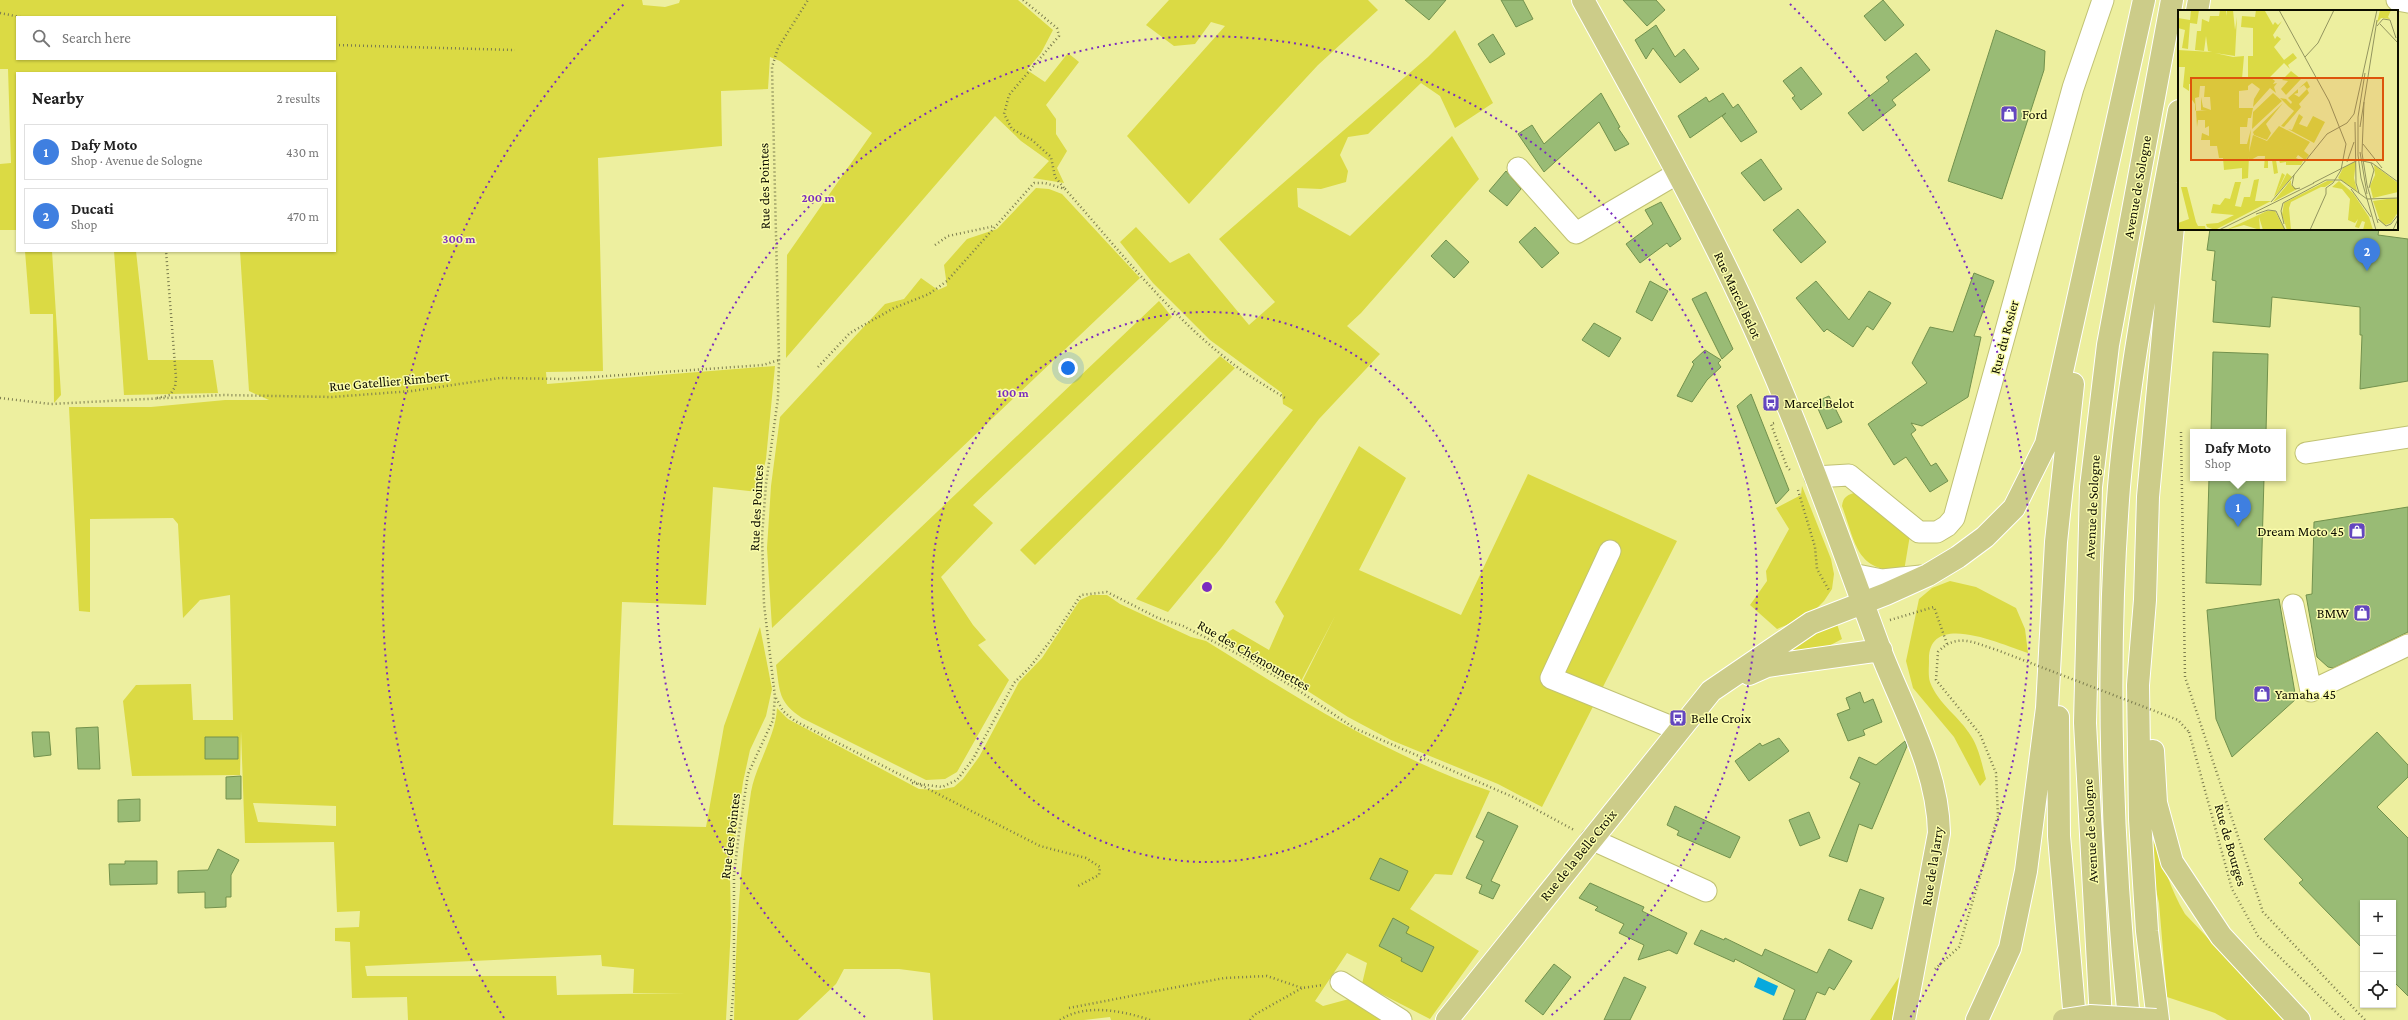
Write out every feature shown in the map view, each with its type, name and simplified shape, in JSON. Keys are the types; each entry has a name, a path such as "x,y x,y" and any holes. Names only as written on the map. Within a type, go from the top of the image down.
{"main road":[{"name":"Rue Marcel Belot","path":"1583,0 1678,173 1734,284 1792,415 1804,480 1852,574 1863,603"},
{"path":"1977,1020 2010,948 2026,871 2047,708 2056,542 2067,427 2085,294 2106,176 2144,0"},
{"name":"Avenue de Sologne","path":"2101,1020 2085,723 2091,487 2108,345 2172,0"},
{"path":"2197,10 2199,0"},
{"name":"Avenue de Sologne","path":"2129,1020 2114,832 2110,732 2110,670 2119,495 2136,343 2178,116"},
{"name":"Rue de la Belle Croix","path":"1447,1020 1710,691 1811,623 1863,603 1928,575 1973,546 2014,508 2046,444 2106,176"},
{"path":"2064,1020 2090,1016 2118,1016 2157,1020 2147,931 2140,819 2138,684 2145,600 2148,497 2178,178"},
{"path":"2056,542 2059,836 2075,1020"},
{"path":"2145,600 2156,803 2172,862 2221,936 2299,1020"},
{"name":"Rue de la Jarry","path":"1863,603 1932,781 1939,814 1939,833 1904,1020"},
{"name":"Rue de la Belle Croix","path":"1710,691 1767,666 1880,650"}],"street":[{"path":"2397,0 2408,2"},
{"name":"Rue du Rosier","path":"1804,480 1849,475 1919,532 1937,532 1947,526 1954,518 2098,2"},
{"path":"1518,168 1576,233 1678,173"},
{"path":"2306,453 2408,437"},
{"path":"1610,551 1551,678 1679,730"},
{"path":"1852,574 1882,580 1928,575"},
{"path":"2293,605 2311,691 2408,645"},
{"path":"1591,839 1706,891"},
{"path":"1342,982 1401,1020"}],"path":[{"name":"Rue des Pointes","path":"731,1020 734,982 734,875 739,833 748,774 773,720 775,697 764,604 762,536 766,484 778,398 779,360 772,67 778,48 808,0"},
{"path":"1023,0 1057,28 1059,36 1009,95 1004,114 1012,129 1032,140 1051,157 1055,177 1160,296 1199,334 1243,371 1285,398"},
{"path":"0,13 16,16"},
{"path":"336,45 515,50"},
{"path":"818,367 850,333 894,308 929,294 947,281 1034,183 1045,183 1065,189"},
{"path":"935,245 948,236 995,226"},
{"path":"148,400 170,395 175,387 173,331 166,252"},
{"name":"Rue Gatellier Rimbert","path":"0,398 51,404 223,395 332,397 412,391 500,378 565,379 763,365 779,360"},
{"path":"1780,420 1771,424 1788,467 1804,480 1797,493 1816,547 1817,569 1830,592"},
{"path":"2181,432 2184,678 2263,912 2365,1020"},
{"name":"Rue des Chémounettes","path":"912,783 942,787 957,780 973,759 1014,683 1030,667 1052,640 1081,595 1108,592 1158,618 1183,626 1240,655 1298,690 1354,728 1512,797 1591,839"},
{"path":"1886,622 1934,607 1947,644 1938,652 1936,680 1980,734 1996,773 1998,816 1958,947 1931,972"},
{"name":"Rue de Bourges","path":"1947,644 1961,639 1997,650 2178,720 2190,732 2232,889 2258,936 2344,1020"},
{"path":"775,697 783,711 795,721 912,783 1040,846 1086,858 1100,867 1099,875 1078,886"},
{"path":"1069,1008 1224,978 1267,976 1302,988"},
{"path":"1250,1020 1302,988 1342,982"},
{"path":"1060,1020 1082,1013 1103,1010 1121,1012 1150,1020"}],"shaded area":[{"path":"0,0 642,0 643,5 665,7 679,3 680,0 1018,0 1053,30 1041,53 1027,70 1045,82 1068,53 1079,62 1046,105 1056,119 1056,134 1067,151 1057,168 1064,183 1033,178 1049,161 1021,141 995,116 786,358 787,255 872,133 780,61 770,57 768,89 721,91 722,146 598,158 603,371 546,372 547,384 775,366 766,459 758,492 713,487 706,605 622,602 613,825 706,827 724,726 760,627 772,689 766,716 750,750 743,782 733,853 730,876 731,928 726,1020 408,1020 407,997 352,998 350,942 335,941 335,928 359,927 360,911 337,912 334,842 245,843 241,731 240,775 132,776 123,701 136,685 191,684 193,720 233,720 230,595 200,600 183,618 178,524 173,518 90,519 90,612 79,611 69,407 151,407 225,400 269,400 249,391 240,252 336,252 336,72 16,72 16,230 0,230 0,164 11,163 8,69 0,69","holes":["253,803 336,806 336,826 258,822","601,955 602,966 634,969 633,993 685,993 557,995 556,976 367,976 365,966"]},
{"path":"1169,0 1368,0 1378,10 1318,65 1189,204 1127,136 1225,26 1211,22 1195,44 1174,46 1146,25"},
{"path":"1455,30 1493,103 1455,128 1440,96 1421,83 1368,134 1348,137 1340,155 1348,171 1346,182 1321,189 1297,188 1298,207 1350,236 1452,136 1479,179 1361,313 1347,326 1380,354 1319,419 1221,548 1168,612 1136,599 1293,410 1283,404 1282,393 1210,340 1153,283 1120,242 1136,227 1170,263 1189,253 1249,325 1275,302 1219,239 1428,57"},
{"path":"1036,188 1049,189 1062,194 1140,278 772,628 767,548 771,486 780,417 885,304 904,299 921,278 938,290 947,286 944,265 967,239 997,229"},
{"path":"25,252 52,252 61,395 54,403 53,314 30,314"},
{"path":"114,252 136,252 148,360 213,360 218,393 124,395"},
{"path":"1159,301 1172,317 973,505 993,523 941,577 973,625 986,640 978,645 1009,680 957,772 945,779 926,780 802,718 788,707 782,696 778,682 776,665"},
{"path":"1220,356 1235,368 1035,565 1020,550"},
{"path":"1359,446 1406,478 1359,570 1461,615 1528,474 1677,541 1542,807 1498,784 1391,740 1348,717 1300,686 1335,616 1299,685 1219,637 1233,629 1269,650 1284,616 1275,602"},
{"path":"1802,486 1831,559 1834,574 1832,589 1824,601 1809,616 1777,629 1750,605 1767,581 1766,571 1789,529 1776,508 1801,495"},
{"path":"1857,492 1910,535 1904,571 1888,570 1876,567 1867,561 1860,553 1855,544 1842,506 1846,496"},
{"path":"1950,581 1976,587 2016,608 2025,629 2028,653 1985,638 1968,634 1953,634 1940,637 1932,645 1929,661 1930,682 1938,697 1966,729 1974,741 1986,779 1980,786 1954,737 1913,688 1906,661 1919,599 1932,588"},
{"path":"1091,595 1107,595 1120,604 1191,637 1206,641 1275,684 1379,743 1452,777 1490,791 1452,875 1435,874 1410,909 1479,951 1430,1019 1362,984 1367,963 1347,953 1315,1001 1323,1006 1349,999 1383,1020 1111,1020 1110,1017 1084,1020 933,1020 930,973 899,969 844,969 836,984 798,1020 734,1020 739,906 747,820 751,792 757,771 770,740 777,708 788,719 919,789 938,790 954,787 963,779 979,757 1019,682 1042,658 1080,600"},
{"path":"1837,624 1842,639 1825,648 1788,651 1802,638"},
{"path":"2151,836 2175,895 2185,914 2286,1020 2227,1020 2215,1013 2167,997 2159,903 2152,872"},
{"path":"1899,977 1892,1020 1870,1020"}],"water":[{"path":"1758,977 1778,986 1774,996 1754,987"}],"building":[{"path":"1405,0 1446,0 1429,20"},
{"path":"1501,0 1523,0 1533,19 1516,27"},
{"path":"1623,0 1656,0 1665,10 1647,26"},
{"path":"1883,0 1904,25 1885,41 1864,16"},
{"path":"1656,25 1675,57 1684,49 1699,69 1680,83 1653,48 1646,59 1635,40"},
{"path":"1996,30 2045,51 2044,70 2002,199 1948,181"},
{"path":"1493,34 1505,54 1490,63 1478,44"},
{"path":"1916,53 1930,70 1892,100 1896,105 1863,131 1848,113 1889,81 1886,77"},
{"path":"1801,67 1822,94 1801,110 1792,98 1795,96 1783,81"},
{"path":"1601,93 1620,127 1618,128 1629,144 1615,151 1599,122 1544,172 1518,134 1532,125 1544,144"},
{"path":"1723,93 1733,108 1738,104 1757,132 1741,142 1722,116 1726,113 1690,138 1678,116 1706,97 1709,102"},
{"path":"1761,159 1782,189 1764,201 1741,173"},
{"path":"1506,171 1521,189 1507,206 1489,191"},
{"path":"1661,202 1681,239 1670,247 1667,243 1640,263 1626,244 1653,224 1645,210"},
{"path":"1798,209 1826,242 1801,263 1773,230"},
{"path":"1535,227 1559,253 1542,268 1519,242"},
{"path":"2210,230 2379,230 2378,235 2408,239 2408,381 2360,389 2362,335 2360,335 2360,307 2272,297 2270,327 2213,322 2216,281 2212,280 2215,251 2207,250"},
{"path":"1446,240 1469,262 1454,278 1431,256"},
{"path":"1974,273 1994,281 1974,336 1981,337 1968,397 1922,426 1911,423 1916,430 1911,434 1931,466 1936,463 1948,481 1930,492 1906,457 1894,465 1868,424 1927,383 1912,363 1930,327 1953,332"},
{"path":"1650,281 1668,291 1652,321 1636,312"},
{"path":"1816,281 1849,320 1869,291 1891,303 1873,330 1867,326 1853,347 1827,329 1824,332 1796,298"},
{"path":"1706,292 1733,349 1722,359 1692,299"},
{"path":"1594,323 1621,338 1609,357 1582,340"},
{"path":"1705,350 1721,360 1718,363 1721,367 1707,380 1692,402 1677,396 1694,364 1692,362"},
{"path":"2213,352 2268,354 2266,429 2211,429"},
{"path":"1751,394 1789,490 1776,504 1737,406"},
{"path":"1829,396 1842,422 1827,429 1815,402"},
{"path":"2209,481 2264,481 2261,585 2206,583"},
{"path":"2408,507 2408,632 2333,668 2328,667 2317,657 2306,595 2312,594 2314,522"},
{"path":"2279,599 2296,699 2232,757 2216,719 2207,610"},
{"path":"1860,692 1864,703 1873,699 1882,722 1863,730 1865,735 1848,741 1837,714 1850,709 1846,698"},
{"path":"98,727 100,769 78,769 76,728"},
{"path":"32,732 49,732 51,755 34,757"},
{"path":"2377,732 2408,765 2408,777 2377,807 2408,838 2408,996 2396,984 2396,900 2360,900 2360,946 2299,883 2303,880 2264,839"},
{"path":"205,737 238,737 238,759 205,759"},
{"path":"1779,738 1789,751 1749,781 1735,761 1760,743 1762,746"},
{"path":"1905,741 1907,746 1872,829 1859,824 1847,862 1829,856 1860,783 1850,778 1859,757 1876,765"},
{"path":"241,776 241,799 226,799 226,777"},
{"path":"140,799 140,821 118,822 118,800"},
{"path":"1675,806 1740,837 1730,858 1677,835 1679,831 1667,825"},
{"path":"1488,812 1518,826 1491,881 1500,885 1493,899 1479,893 1482,885 1466,878 1484,841 1476,837"},
{"path":"1809,812 1820,838 1800,846 1789,820"},
{"path":"218,849 239,860 231,875 231,897 226,897 226,907 205,908 205,892 178,893 178,871 208,870"},
{"path":"1380,858 1408,871 1399,891 1370,879"},
{"path":"125,861 157,861 157,884 110,885 109,864 125,864"},
{"path":"1590,883 1644,907 1642,911 1687,933 1677,954 1669,950 1638,960 1644,945 1619,933 1624,924 1595,910 1598,907 1579,898"},
{"path":"1860,889 1884,898 1872,929 1848,920"},
{"path":"1393,918 1409,927 1406,933 1434,947 1422,972 1401,961 1402,958 1379,946"},
{"path":"1701,930 1724,940 1725,938 1762,956 1765,949 1817,973 1829,949 1852,961 1834,990 1829,987 1825,995 1817,992 1805,1020 1783,1020 1795,990 1735,959 1734,962 1694,944"},
{"path":"1554,964 1571,977 1543,1015 1525,1001"},
{"path":"1624,977 1646,987 1630,1020 1604,1020"}],"place":[{"name":"Ford","path":"2009,114"},
{"name":"Ducati","path":"2367,271"},
{"name":"Marcel Belot","path":"1771,403"},
{"name":"Dafy Moto","path":"2238,527"},
{"name":"Dream Moto 45","path":"2357,531"},
{"name":"BMW","path":"2362,613"},
{"name":"Yamaha 45","path":"2262,694"},
{"name":"Belle Croix","path":"1678,718"}]}
